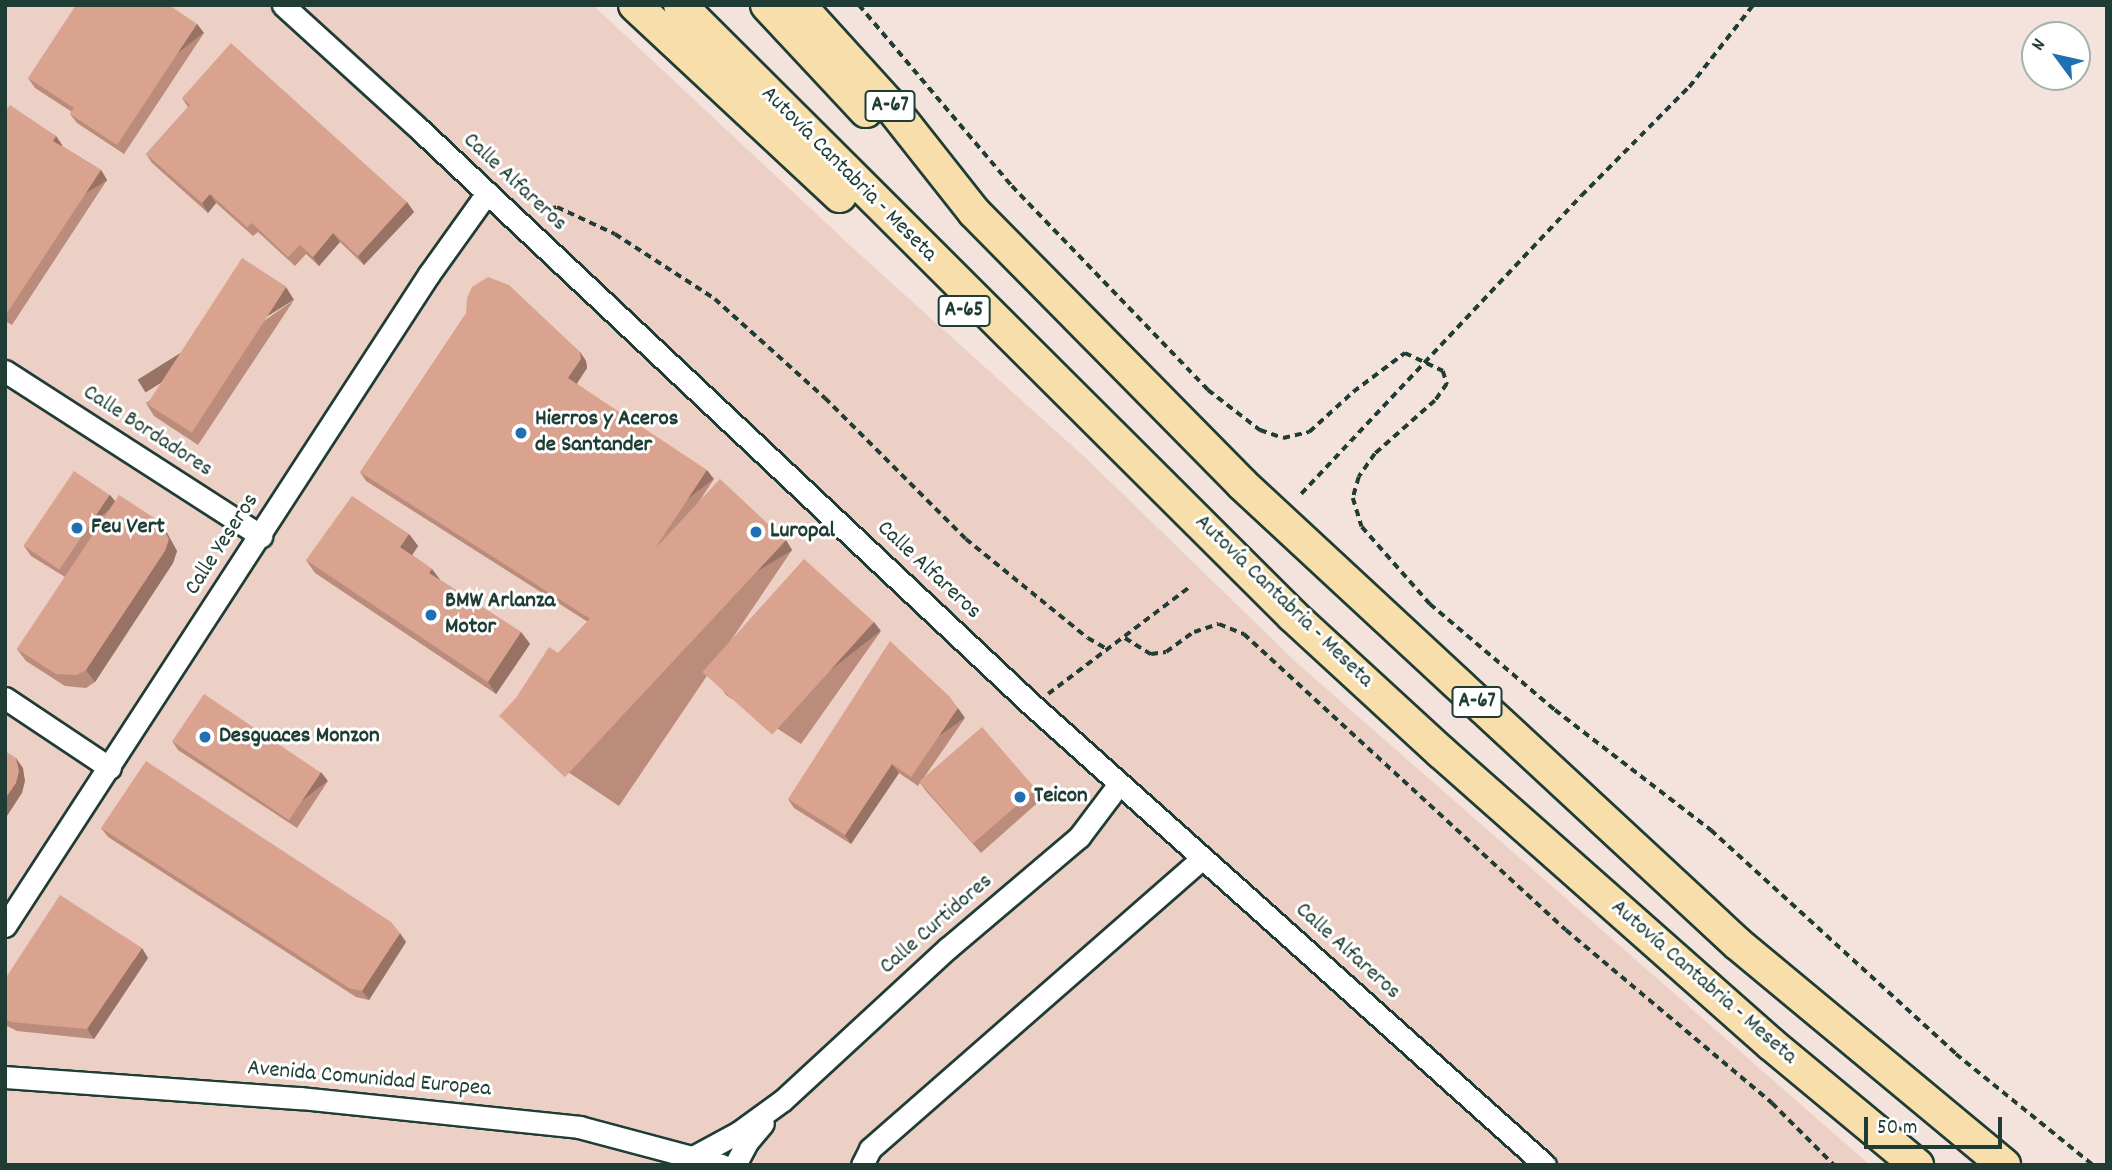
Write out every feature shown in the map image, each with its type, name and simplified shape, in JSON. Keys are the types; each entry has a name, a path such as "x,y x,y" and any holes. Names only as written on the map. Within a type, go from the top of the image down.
{"highway":[{"name":"A-65","path":"635,5 1293,616"},
{"name":"Autovía Cantabria - Meseta","path":"680,5 1293,616 1451,761 1771,1044 1917,1165"},
{"path":"766,5 910,157 974,212"},
{"name":"A-67","path":"799,5 888,103 974,212 1242,484 1728,935 2004,1165"}],"street":[{"name":"Calle Alfareros","path":"283,5 1032,705 1545,1165"},
{"name":"Calle Yeseros","path":"5,926 429,274 487,193"},
{"name":"Calle Bordadores","path":"5,371 261,536"},
{"path":"5,698 110,768"},
{"name":"Calle Curtidores","path":"693,1157 739,1132 783,1100 948,948 1079,836 1119,784"},
{"path":"863,1160 1202,858"},
{"name":"Avenida Comunidad Europea","path":"5,1077 300,1098 579,1127 722,1165"},
{"name":"Calle Curtidores","path":"735,1165 748,1141 783,1100"}],"path":[{"path":"859,5 1012,186 1209,390 1260,430 1283,438 1309,432 1353,392 1405,353 1443,371 1447,384 1435,401 1375,454 1359,477 1353,498 1362,527 1430,604 1555,710 1711,830 1956,1054 2093,1165"},
{"path":"1301,494 1581,196 1689,87 1753,5"},
{"path":"517,221 556,207 615,234 715,299 825,398 966,539 1088,638 1109,650"},
{"path":"1032,705 1109,650 1191,586"},
{"path":"1125,638 1151,654 1166,652 1194,632 1219,624 1244,634 1566,930 1773,1102 1834,1165"}],"shaded area":[{"path":"5,5 593,5 855,250 1089,461 1297,663 1870,1165 5,1165"}],"building":[{"path":"76,5 169,5 197,24 117,145 70,114 74,108 28,78"},
{"path":"231,43 407,202 358,256 333,233 313,257 300,245 288,257 252,223 247,227 210,194 202,203 146,154 190,105 182,98"},
{"path":"10,105 56,136 53,141 101,170 5,316 5,112"},
{"path":"242,258 286,287 192,433 147,404"},
{"name":"Hierros y Aceros de Santander","path":"488,277 509,285 580,352 581,359 568,378 707,470 603,627 360,472 466,313 467,298 472,287"},
{"path":"74,471 110,495 59,570 24,546"},
{"path":"720,479 786,540 565,777 499,716"},
{"path":"119,495 159,521 169,539 165,551 86,670 77,675 56,674 17,649"},
{"name":"BMW Arlanza Motor","path":"352,496 409,534 400,547 432,569 429,573 521,632 488,682 306,560"},
{"path":"804,559 874,622 772,735 702,672"},
{"path":"890,641 949,696 958,708 911,777 892,764 845,835 788,799"},
{"path":"549,647 574,663 538,720 513,703"},
{"path":"204,694 321,773 289,820 172,741"},
{"path":"982,727 1036,789 973,843 919,781"},
{"path":"5,751 16,758 19,771 16,783 5,799"},
{"path":"146,761 391,922 400,933 362,991 349,988 101,828"},
{"path":"60,895 142,948 87,1029 11,1022 5,1019 5,979"}],"place":[{"name":"Hierros y Aceros de Santander","path":"521,433"},
{"name":"Feu Vert","path":"77,528"},
{"name":"Luropal","path":"756,532"},
{"name":"BMW Arlanza Motor","path":"431,615"},
{"name":"Desguaces Monzon","path":"205,737"},
{"name":"Teicon","path":"1020,797"}]}
